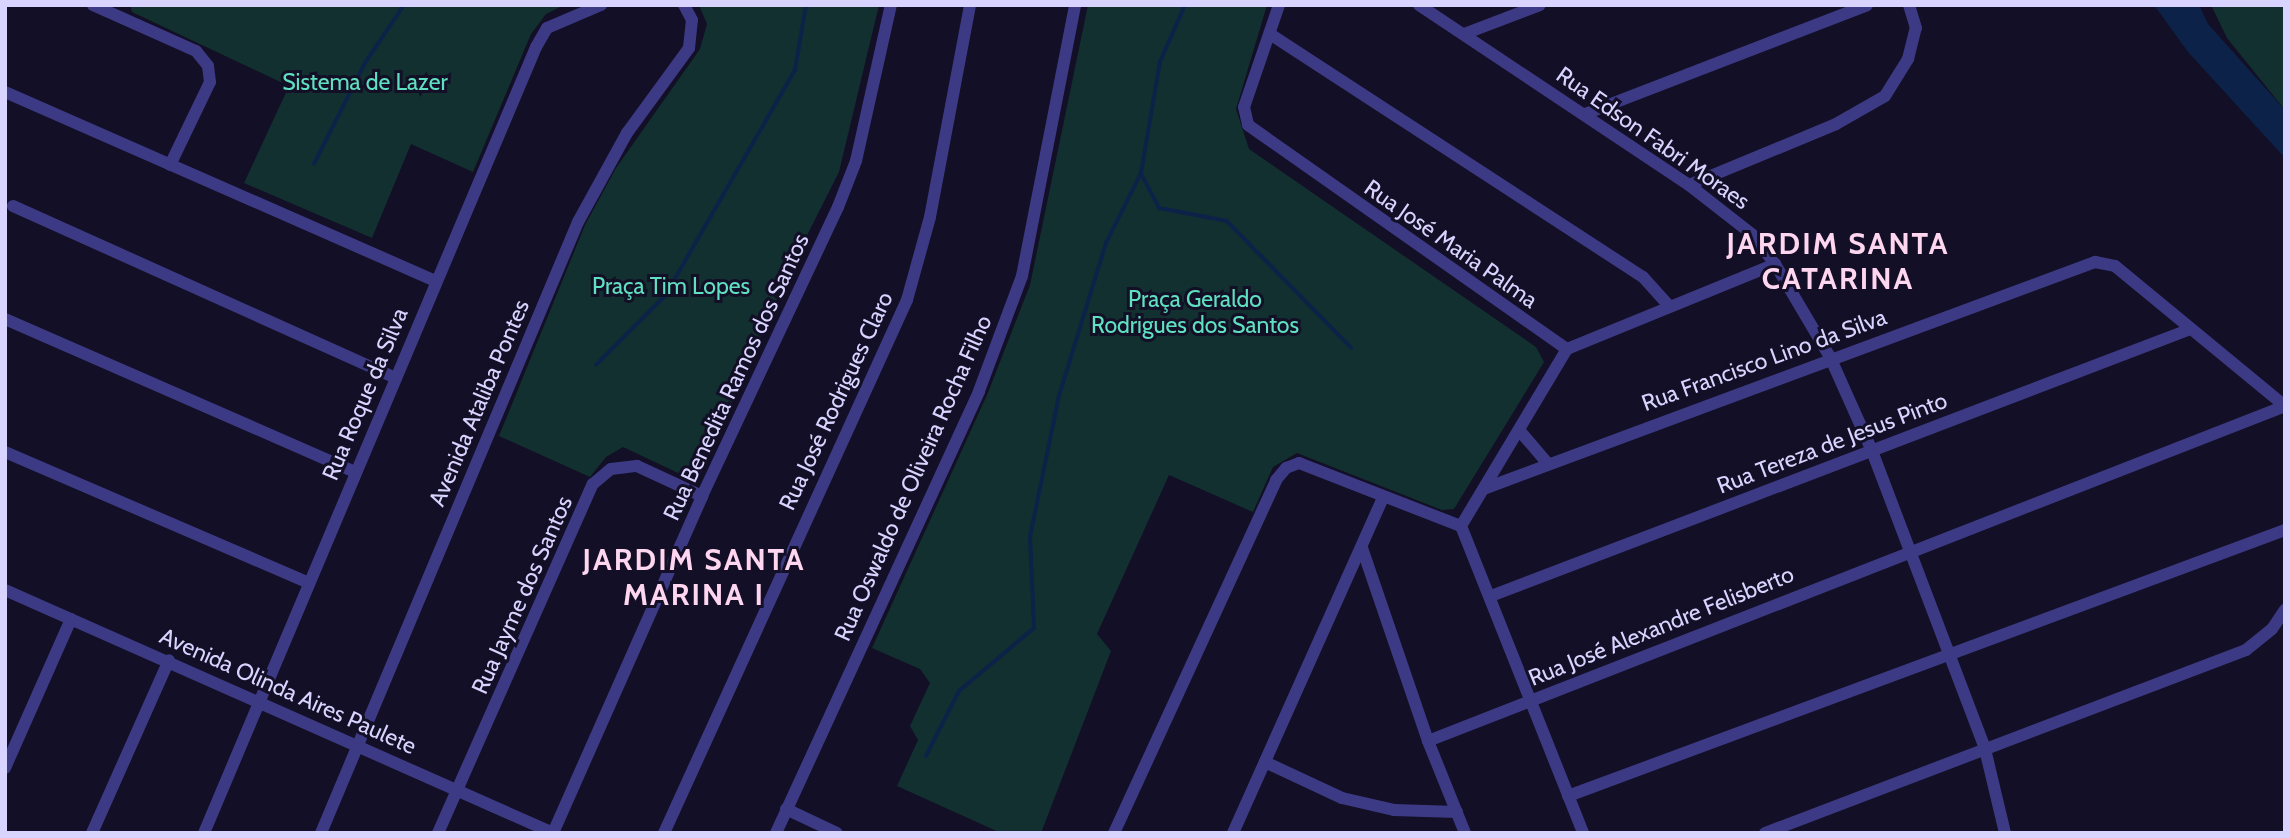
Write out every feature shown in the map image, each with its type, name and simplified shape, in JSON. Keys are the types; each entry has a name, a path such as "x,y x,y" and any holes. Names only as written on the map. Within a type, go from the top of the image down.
{"street":[{"path":"93,5 110,9 196,51 208,66 210,82 170,165"},
{"name":"Rua Roque da Silva","path":"204,833 262,702 394,377 547,28 601,5"},
{"name":"Avenida Ataliba Pontes","path":"321,833 578,222 627,133 688,48 692,20 684,5"},
{"name":"Rua Benedita Ramos dos Santos","path":"553,833 702,496 856,161 891,5"},
{"name":"Rua José Rodrigues Claro","path":"664,833 824,474 907,300 930,217 970,5"},
{"name":"Rua Oswaldo de Oliveira Rocha Filho","path":"776,833 979,391 1022,276 1075,5"},
{"name":"Rua José Maria Palma","path":"1279,5 1244,107 1254,130 1567,349"},
{"name":"Rua Edson Fabri Moraes","path":"1419,5 1689,185 1752,235 1775,264 1830,357 1891,500 1985,749 2005,833"},
{"path":"1465,34 1540,5"},
{"path":"1585,114 1867,5"},
{"path":"1689,185 1836,124 1885,96 1908,59 1916,28 1909,5"},
{"path":"1270,34 1643,277 1670,306"},
{"path":"5,92 435,281"},
{"path":"13,206 394,377"},
{"name":"Rua Francisco Lino da Silva","path":"1486,488 1830,357 2095,262 2115,266 2188,330"},
{"path":"1461,526 1567,349 1775,264"},
{"path":"5,319 355,472"},
{"path":"2188,330 2285,406"},
{"name":"Rua Tereza de Jesus Pinto","path":"1491,596 2188,330"},
{"name":"Rua José Alexandre Felisberto","path":"1428,741 1909,550 2285,406"},
{"path":"1519,430 1548,464"},
{"path":"5,452 309,583"},
{"path":"1114,833 1276,480 1286,468 1299,463 1461,526 1583,833"},
{"name":"Rua Jayme dos Santos","path":"438,833 593,484 611,468 637,466 702,496"},
{"path":"1233,833 1383,497"},
{"path":"1568,796 2285,530"},
{"path":"1362,548 1428,741 1465,833"},
{"name":"Avenida Olinda Aires Paulete","path":"5,590 458,788 553,833"},
{"path":"1765,833 2246,650 2272,629 2285,610"},
{"path":"5,768 71,619"},
{"path":"92,833 169,660"},
{"path":"1265,762 1342,798 1394,810 1457,812"},
{"path":"786,809 838,833"}],"green space":[{"name":"Sistema de Lazer","path":"130,5 564,5 546,14 531,34 473,172 411,144 372,238 244,183 289,86 132,12"},
{"name":"Praça Tim Lopes","path":"699,5 879,5 839,172 790,269 700,476 691,479 623,447 606,457 590,477 499,436 585,225 616,168 700,49 707,24"},
{"name":"Praça Geraldo Rodrigues dos Santos","path":"1088,5 1267,5 1236,109 1249,149 1536,347 1544,362 1454,509 1442,510 1297,453 1273,467 1253,512 1169,475 1097,634 1111,651 1041,833 1001,833 897,786 918,740 910,726 930,683 920,669 872,648 987,395 1030,285"},
{"path":"2211,5 2285,5 2285,110 2227,38"}],"water":[{"path":"2154,5 2199,5 2208,24 2285,110 2285,158 2188,52"}],"waterway":[{"path":"314,164 365,63 404,5"},
{"path":"596,365 665,296 795,70 806,5"},
{"path":"926,756 959,691 1034,628 1030,537 1059,396 1106,243 1141,173 1160,62 1185,5"},
{"path":"1141,173 1160,208 1227,221 1351,347"}],"district":[{"name":"JARDIM SANTA CATARINA","path":"1838,261"},
{"name":"JARDIM SANTA MARINA I","path":"694,577"}]}
